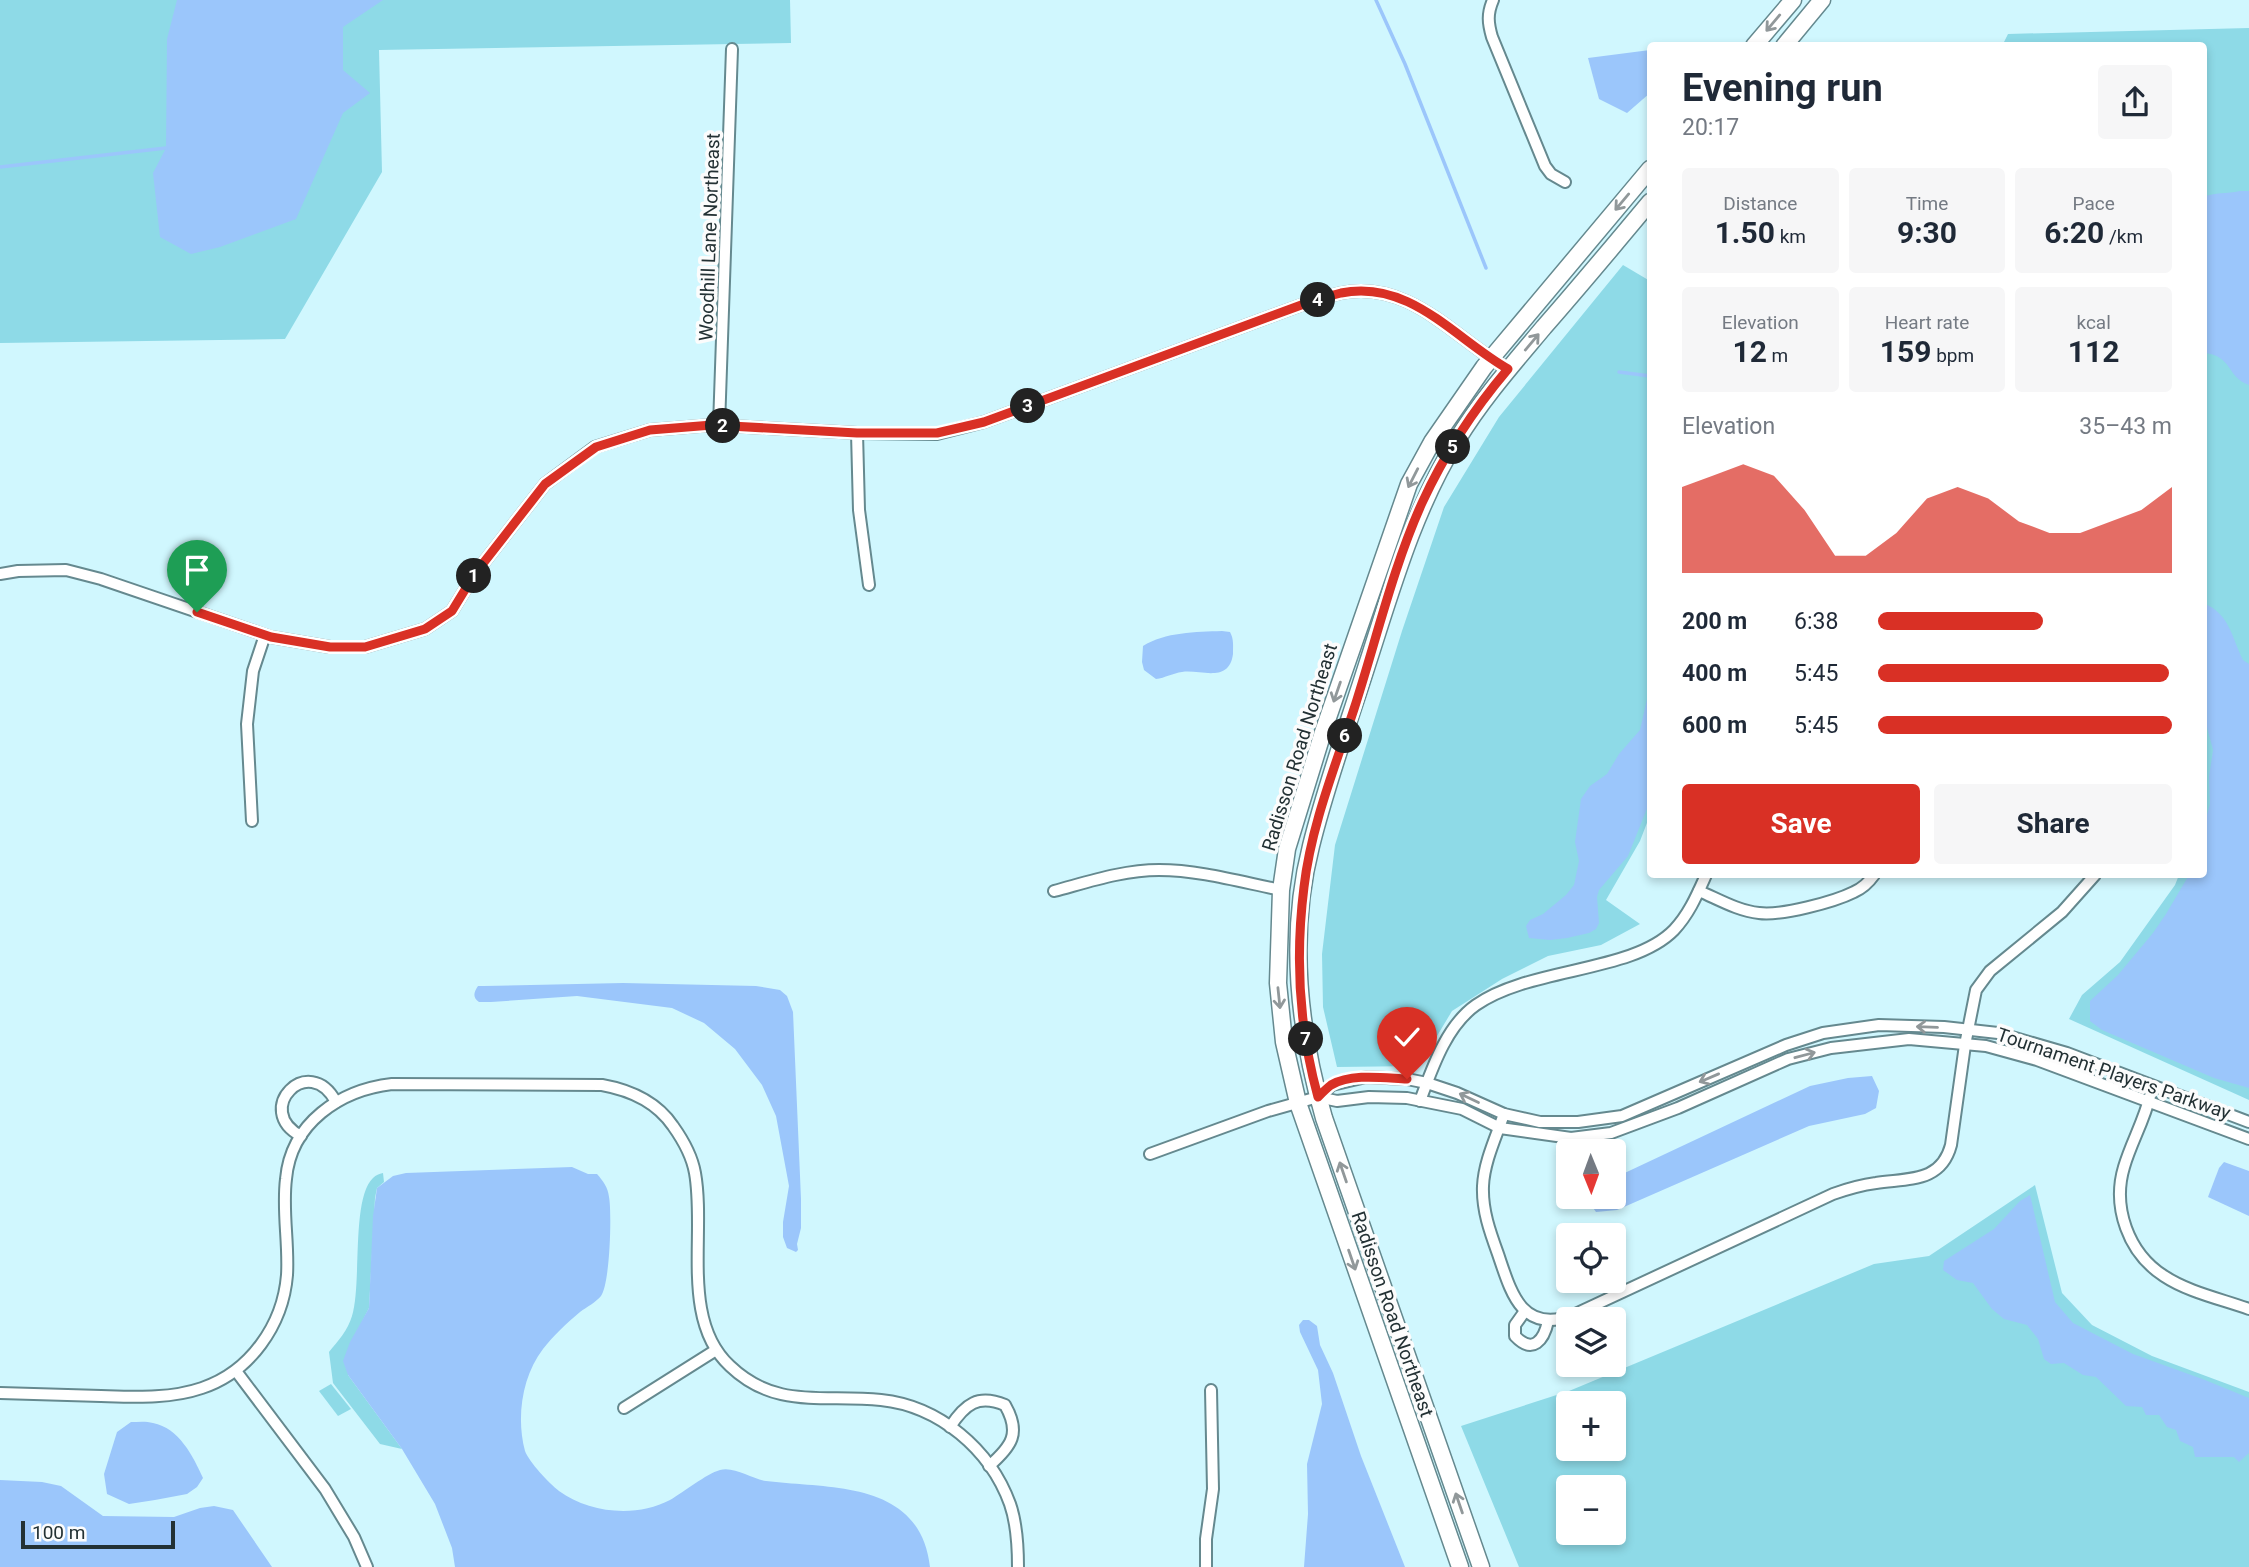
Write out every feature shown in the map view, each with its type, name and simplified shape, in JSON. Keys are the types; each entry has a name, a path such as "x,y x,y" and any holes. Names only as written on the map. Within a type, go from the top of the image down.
{"main road":[{"path":"1757,42 1793,0"},
{"path":"1787,42 1822,0"},
{"name":"Radisson Road Northeast","path":"1460,1567 1298,1103 1284,1042 1278,983 1281,890 1287,849 1318,748 1409,484 1432,442 1491,359 1647,173"},
{"name":"Radisson Road Northeast","path":"1481,1567 1318,1097 1302,1019 1300,921 1310,849 1328,786 1422,503 1456,441 1490,390 1647,206"}],"street":[{"path":"1493,0 1488,23 1492,37 1545,166 1551,174 1565,182"},
{"name":"Woodhill Lane Northeast","path":"719,426 732,49"},
{"path":"0,574 66,570 101,579 265,635 330,647 365,647 425,629 452,611 474,575 545,484 596,447 650,430 719,426 857,433 937,433 984,422 1304,304 1343,293 1377,292 1400,298 1430,313 1508,369"},
{"path":"857,433 859,510 869,585"},
{"path":"252,821 247,724 253,671 265,635"},
{"path":"1054,891 1116,875 1158,870 1190,872 1281,890"},
{"path":"1420,1101 1441,1050 1456,1024 1474,1006 1504,990 1552,974 1616,959 1653,945 1673,931 1691,908 1705,878"},
{"path":"1699,891 1738,908 1771,914 1853,893 1872,878"},
{"path":"1504,1114 1485,1170 1485,1217 1512,1294 1525,1311 1548,1321 1571,1316 1833,1194 1864,1185 1921,1178 1932,1173 1948,1157 1976,990 1990,971 2062,912 2092,878"},
{"name":"Tournament Players Parkway","path":"1150,1154 1268,1111 1318,1097 1332,1084 1366,1077 1427,1083 1504,1114 1553,1122 1578,1122 1622,1116 1786,1045 1823,1033 1879,1025 1998,1033 2067,1053 2249,1122"},
{"name":"Tournament Players Parkway","path":"1318,1097 1337,1101 1389,1097 1420,1101 1462,1109 1500,1128 1571,1138 1611,1133 1678,1108 1788,1059 1831,1048 1909,1039 1986,1046 2037,1060 2249,1139"},
{"path":"301,1136 286,1125 283,1117 284,1098 290,1089 298,1084 319,1083 325,1086 336,1102"},
{"path":"0,1393 161,1396 202,1388 236,1371 263,1341 279,1310 285,1290 285,1181 288,1164 301,1136 321,1112 336,1102 365,1088 392,1084 602,1085 622,1088 639,1096 666,1116 685,1146 695,1172 699,1301 702,1317 716,1350 743,1377 772,1393 807,1398 864,1398 902,1403 920,1410 967,1439 989,1466 1010,1504 1017,1539 1018,1567"},
{"path":"2153,1087 2121,1181 2122,1214 2126,1230 2142,1256 2165,1277 2249,1309"},
{"path":"1525,1311 1516,1325 1516,1336 1522,1342 1531,1345 1539,1342 1545,1335 1548,1321"},
{"path":"624,1408 716,1350"},
{"path":"236,1371 325,1489 354,1537 367,1567"},
{"path":"1206,1567 1206,1539 1213,1489 1211,1390"},
{"path":"950,1427 961,1411 980,1400 989,1399 1005,1405 1014,1421 1011,1441 989,1466"}],"shaded area":[{"path":"0,0 790,0 791,43 379,50 382,172 285,339 0,343"},
{"path":"177,0 383,0 343,27 343,70 370,93 343,113 296,219 220,247 191,254 160,237 153,173 166,148 167,39"},
{"path":"2249,28 2249,1100 2069,1019 2082,995 2120,962 2178,878 2207,878 2207,42 2004,42 2008,34"},
{"path":"1647,50 1647,96 1627,113 1599,99 1588,58"},
{"path":"2249,191 2249,385 2236,377 2220,358 2207,354 2207,196"},
{"path":"1623,265 1647,279 1647,823 1640,841 1606,900 1640,924 1601,945 1548,956 1502,979 1452,1011 1419,1066 1337,1067 1323,1007 1322,954 1335,845 1444,507 1499,417"},
{"path":"2207,605 2219,613 2243,660 2249,664 2249,1088 2214,1078 2102,1030 2090,1021 2090,1001 2118,975 2153,933 2187,878 2207,878 2207,815 2213,750 2207,727"},
{"path":"1230,632 1233,654 1226,669 1220,672 1182,672 1156,679 1144,670 1143,646 1152,641 1181,634"},
{"path":"1647,699 1647,808 1628,856 1599,890 1599,923 1596,929 1567,938 1529,938 1526,926 1530,920 1543,914 1574,885 1579,861 1575,842 1581,799 1590,786 1607,774 1619,754 1640,730"},
{"path":"623,983 756,986 780,990 787,996 793,1012 801,1199 801,1228 796,1252 787,1248 783,1237 789,1186 776,1116 762,1085 735,1049 704,1023 672,1008 577,996 479,1002 474,994 478,986"},
{"path":"1872,1076 1879,1091 1876,1108 1865,1114 1809,1126 1626,1206 1626,1172 1810,1086"},
{"path":"2224,1162 2249,1171 2249,1216 2208,1197"},
{"path":"572,1167 588,1174 597,1174 608,1190 610,1248 601,1296 547,1344 536,1360 526,1384 521,1411 522,1438 527,1456 540,1472 559,1491 571,1498 598,1508 613,1510 628,1511 657,1506 708,1475 725,1469 766,1481 869,1494 891,1504 909,1518 923,1539 930,1567 455,1567 452,1548 435,1504 402,1449 348,1375 343,1361 369,1308 373,1216 377,1188 393,1176 406,1173"},
{"path":"383,1173 384,1182 377,1188 375,1198 369,1308 361,1324 348,1375 402,1449 380,1444 333,1383 329,1352 345,1331 352,1316 359,1222 366,1189 373,1178"},
{"path":"2035,1185 2062,1293 2092,1325 2152,1356 2249,1392 2249,1567 1519,1567 1461,1426 1556,1395 1556,1461 1626,1461 1626,1391 1569,1391 1603,1377 1626,1377 1626,1367 1874,1264 1929,1256"},
{"path":"2030,1195 2055,1302 2073,1323 2133,1354 2249,1398 2249,1453 2239,1462 2234,1457 2195,1457 2193,1447 2180,1441 2176,1430 2167,1427 2159,1415 2146,1415 2142,1407 2126,1406 2096,1377 2083,1375 2064,1363 2051,1364 2044,1359 2038,1339 2027,1325 2004,1319 1992,1309 1973,1283 1957,1280 1943,1270 1944,1261 1994,1229 2020,1201"},
{"path":"1594,1209 1619,1209 1617,1210 1596,1212"},
{"path":"1303,1320 1309,1320 1317,1326 1320,1345 1333,1373 1361,1456 1405,1567 1304,1567 1308,1514 1307,1464 1322,1404 1318,1370 1300,1332 1299,1325"},
{"path":"331,1384 351,1409 338,1416 319,1391"},
{"path":"131,1422 148,1422 162,1426 178,1437 190,1452 203,1478 197,1487 187,1494 129,1504 107,1494 104,1474 117,1432"},
{"path":"0,1480 42,1482 61,1486 103,1516 174,1517 214,1506 233,1510 272,1567 0,1567"}],"waterway":[{"path":"1376,0 1405,64 1486,268"},
{"path":"0,167 166,148"},
{"path":"1619,372 1647,376"}],"route":[{"path":"197,612 271,637 330,647 365,647 425,629 452,611 474,575 545,484 596,447 617,439 650,430 712,425 857,433 937,433 984,422 1304,304 1343,293 1377,292 1400,298 1430,313 1508,369 1490,390 1456,441 1422,503 1328,786 1310,849 1304,884 1299,952 1302,1019 1318,1097 1332,1084 1366,1077 1407,1079"}]}
